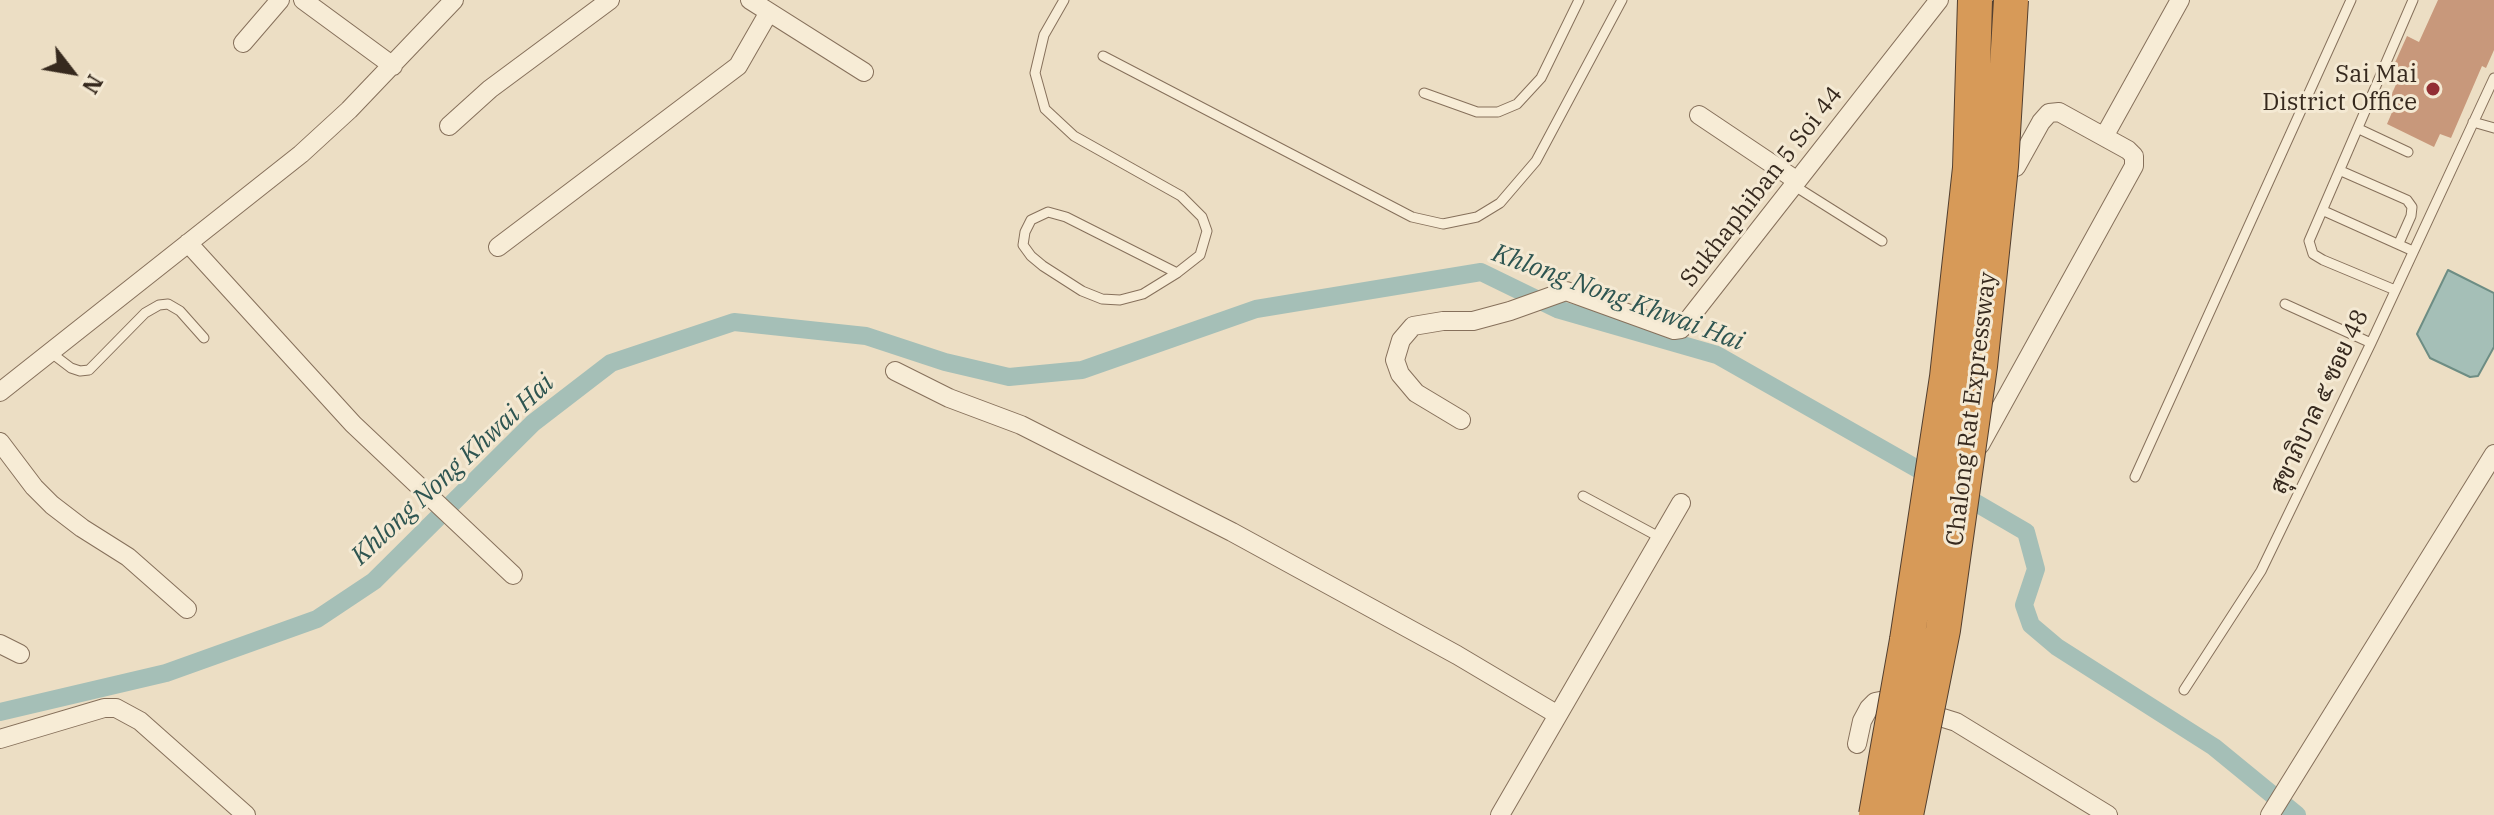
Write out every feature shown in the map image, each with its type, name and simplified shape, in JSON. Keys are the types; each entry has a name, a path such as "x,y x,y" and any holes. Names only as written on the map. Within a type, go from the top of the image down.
{"highway":[{"name":"Chalong Rat Expressway","path":"1876,815 1907,640 1947,377 1970,168 1975,0"},
{"name":"Chalong Rat Expressway","path":"1906,815 1943,630 1980,366 2001,166 2011,0"}],"street":[{"path":"243,43 280,0"},
{"path":"303,0 393,66"},
{"path":"0,392 301,154 393,66 454,0"},
{"path":"449,126 490,89 610,0"},
{"path":"750,0 864,72"},
{"name":"Sukhaphiban 5 Soi 44","path":"1461,420 1416,393 1400,374 1395,360 1401,340 1413,326 1473,321 1566,291 1674,330 1681,329 1939,0"},
{"path":"2105,135 2180,0"},
{"path":"498,247 738,66 769,12"},
{"path":"1980,445 2134,166 2134,156 2105,135 2059,112 2049,113 2016,167"},
{"path":"1699,115 1794,182"},
{"path":"188,243 353,424 513,575"},
{"path":"895,371 949,398 1033,430 1232,532 1457,655 1558,715"},
{"path":"0,442 34,487 52,505 128,557 187,609"},
{"path":"2270,815 2494,454"},
{"path":"1500,815 1681,503"},
{"path":"0,644 20,654"},
{"path":"1857,744 1862,721 1869,708 1875,702 1885,700 1956,722 2108,815"},
{"path":"0,739 104,708 116,708 140,721 246,815"}],"lane":[{"path":"1064,0 1044,35 1035,73 1045,109 1074,136 1181,196 1202,217 1207,231 1200,255 1177,273 1143,294 1120,300 1102,299 1082,291 1031,256 1023,245 1031,220 1048,212 1066,217 1177,273"},
{"path":"1424,93 1477,112 1498,112 1517,104 1541,78 1579,0"},
{"path":"1103,56 1412,217 1443,224 1477,217 1500,203 1536,161 1622,0"},
{"path":"2135,477 2351,0"},
{"path":"2395,290 2313,254 2309,241 2413,0"},
{"name":"สุขาภิบาล ๕ ซอย 48","path":"2184,690 2261,571 2494,78"},
{"path":"2473,122 2494,128"},
{"path":"2359,129 2408,152"},
{"path":"2341,171 2407,200 2412,207 2411,216 2399,243"},
{"path":"1794,182 1882,241"},
{"path":"2324,211 2413,251"},
{"path":"50,352 71,368 89,370 145,313 168,304 180,311 204,338"},
{"path":"2285,304 2371,343"},
{"path":"1583,496 1661,538"}],"water":[{"path":"2448,270 2494,293 2494,347 2478,376 2470,377 2430,358 2417,334"}],"building":[{"name":"Sai Mai District Office","path":"2438,0 2494,0 2494,50 2486,68 2482,66 2451,138 2440,134 2434,147 2387,124 2393,110 2386,107 2402,71 2393,67 2407,36 2419,42"}],"waterway":[{"name":"Khlong Nong Khwai Hai","path":"0,712 166,673 317,619 374,581 533,423 611,363 734,322 866,336 945,362 1009,377 1082,370 1256,309 1481,272 1557,309 1717,355 1937,480"},
{"name":"Khlong Nong Khwai Hai","path":"1959,493 2026,532 2036,569 2024,605 2031,625 2057,647 2214,747 2297,815"}],"place":[{"name":"Sai Mai District Office","path":"2433,89"}]}
